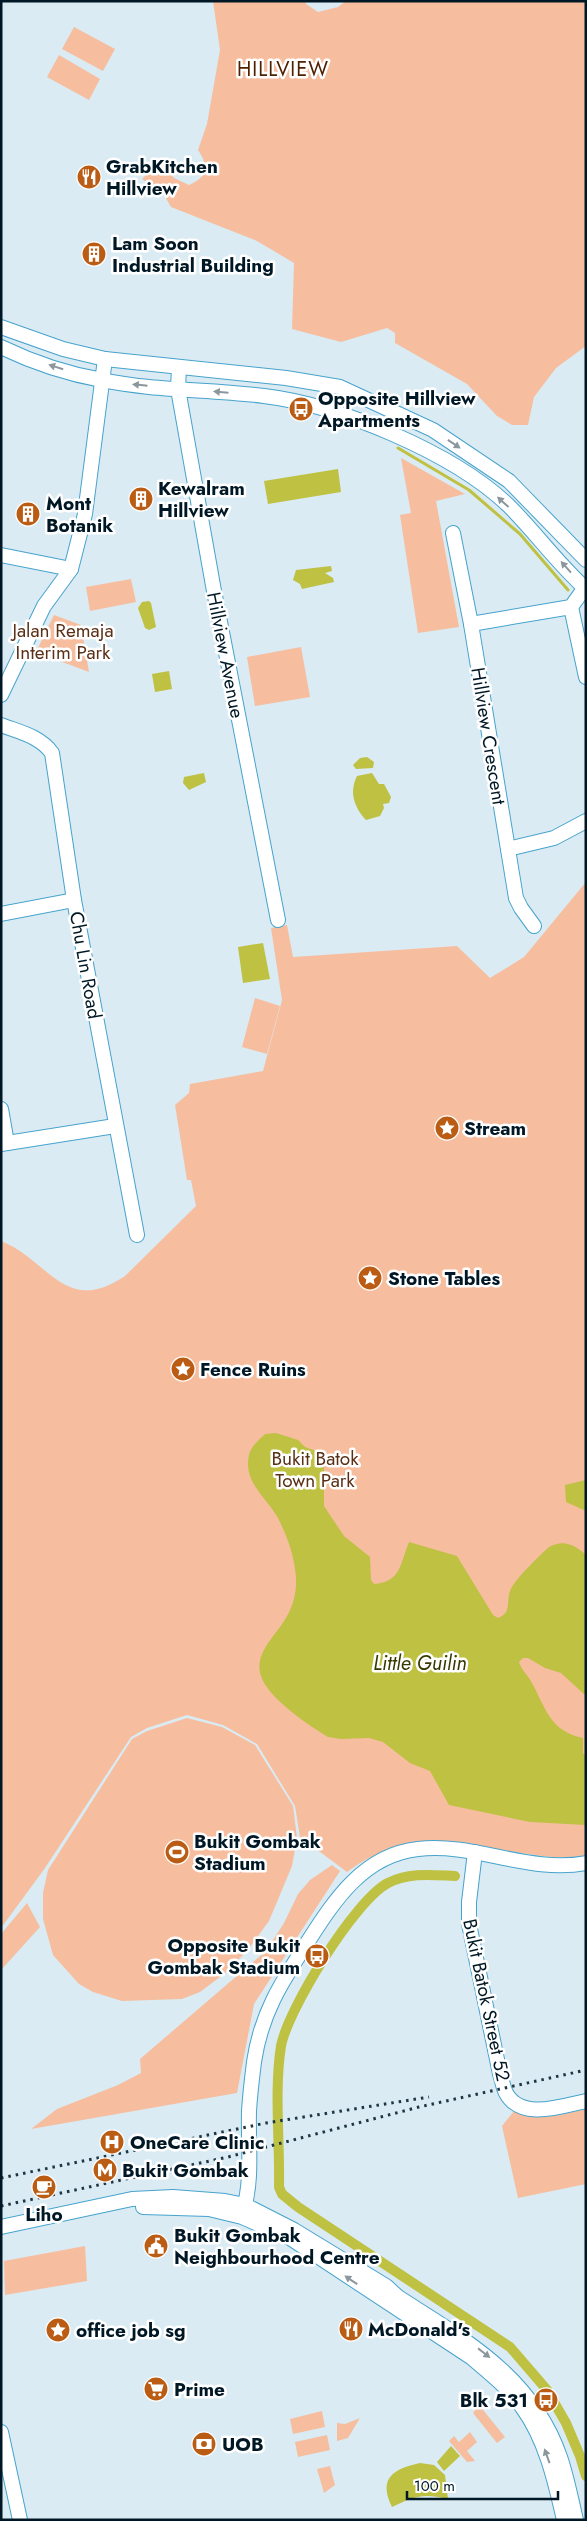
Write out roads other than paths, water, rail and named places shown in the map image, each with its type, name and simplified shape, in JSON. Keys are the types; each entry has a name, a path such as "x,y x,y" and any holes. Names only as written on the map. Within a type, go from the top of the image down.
{"street":[{"path":"1,327 63,349 105,359 286,378 340,387 419,422 509,481 545,515 583,557 586,567"},
{"path":"1,347 21,356 102,381 264,396 304,403 329,410 408,440 476,480 515,513 585,588 571,607 471,624"},
{"path":"1,695 44,606 71,568 85,514 105,359"},
{"name":"Hillview Avenue","path":"179,367 178,389 212,582 278,920"},
{"name":"Hillview Crescent","path":"453,533 471,624 516,898 534,926"},
{"path":"1,555 71,568"},
{"path":"571,607 586,678"},
{"name":"Chu Lin Road","path":"1,725 37,739 47,745 52,752 74,900 137,1235"},
{"path":"508,849 554,838 586,821"},
{"path":"1,914 74,900"},
{"path":"1,1109 4,1144 116,1126"},
{"path":"247,2213 250,2180 249,2110 263,2023 276,1991 321,1921 345,1888 368,1868 387,1857 416,1849 438,1847 558,1874 586,1871"},
{"path":"479,1857 546,1865 586,1863"},
{"name":"Bukit Batok Street 52","path":"479,1857 476,1924 510,2082 521,2097 536,2102 586,2093"},
{"name":"Bukit Batok Street 52","path":"479,1857 468,1902 469,1924 500,2074 507,2094 523,2107 536,2110 586,2101"},
{"path":"1,2227 149,2197 200,2198 294,2230 386,2286 398,2297 485,2354 516,2383 527,2395 546,2426 560,2456 576,2520"},
{"path":"1,2236 148,2206 247,2213 290,2238 472,2358 494,2377 522,2407 541,2442 554,2479 564,2520"},
{"path":"1,2432 20,2520"}],"water":[{"path":"338,469 341,492 268,504 264,481"},
{"path":"331,566 332,571 325,573 333,578 334,582 302,589 300,584 293,580 296,570"},
{"path":"149,601 156,627 149,630 145,628 138,608 142,602"},
{"path":"169,671 172,689 155,692 152,674"},
{"path":"367,757 374,762 373,768 356,769 353,765 360,758"},
{"path":"204,773 206,782 189,790 183,783 184,777"},
{"path":"372,773 379,784 384,784 391,797 389,803 383,804 384,808 380,816 366,820 358,810 353,788 357,776"},
{"path":"263,943 270,979 243,983 238,947"},
{"name":"Little Guilin","path":"276,1433 298,1440 305,1447 321,1453 324,1458 324,1506 344,1536 370,1557 371,1580 374,1584 383,1583 395,1576 409,1542 457,1556 493,1615 498,1618 507,1610 512,1586 549,1547 560,1543 569,1544 578,1548 586,1555 586,1696 561,1673 545,1668 528,1658 523,1658 519,1662 550,1718 563,1730 583,1738 583,1753 586,1757 586,1825 530,1822 449,1805 430,1771 410,1763 383,1742 369,1738 341,1739 328,1737 310,1726 280,1702 272,1693 261,1676 260,1660 267,1644 290,1611 295,1593 296,1575 293,1556 284,1530 273,1510 252,1481 248,1465 250,1452 256,1443 265,1434"},
{"path":"586,1480 586,1511 566,1502 565,1485"},
{"path":"451,2446 460,2456 444,2471 437,2462"},
{"path":"420,2463 434,2465 445,2475 448,2499 425,2496 407,2500 392,2507 387,2489 391,2476 402,2468"}],"waterway":[{"path":"398,448 469,490 520,534 568,590"},
{"path":"455,1876 404,1877 388,1883 374,1893 341,1932 309,1983 286,2029 281,2046 278,2081 279,2187 282,2194 298,2207 510,2347 547,2390 566,2423 586,2476"}],"railway":[{"path":"1,2206 228,2157 419,2107 586,2070"},
{"path":"1,2178 266,2123 429,2097"}],"place":[{"name":"GrabKitchen Hillview","path":"89,177"},
{"name":"Lam Soon Industrial Building","path":"94,254"},
{"name":"Opposite Hillview Apartments","path":"301,409"},
{"name":"Kewalram Hillview","path":"141,499"},
{"name":"Mont Botanik","path":"28,514"},
{"name":"Stream","path":"447,1128"},
{"name":"Stone Tables","path":"370,1278"},
{"name":"Fence Ruins","path":"183,1369"},
{"name":"Bukit Gombak Stadium","path":"177,1852"},
{"name":"Opposite Bukit Gombak Stadium","path":"317,1956"},
{"name":"OneCare Clinic","path":"112,2142"},
{"name":"Bukit Gombak","path":"105,2170"},
{"name":"Liho","path":"44,2187"},
{"name":"Bukit Gombak Neighbourhood Centre","path":"156,2246"},
{"name":"McDonald's","path":"351,2329"},
{"name":"office job sg","path":"58,2330"},
{"name":"Prime","path":"156,2389"},
{"name":"Blk 531","path":"546,2400"},
{"name":"UOB","path":"204,2444"}],"district":[{"name":"HILLVIEW","path":"283,69"}],"park label":[{"name":"Jalan Remaja Interim Park","path":"63,641"},
{"name":"Bukit Batok Town Park","path":"315,1469"}]}
